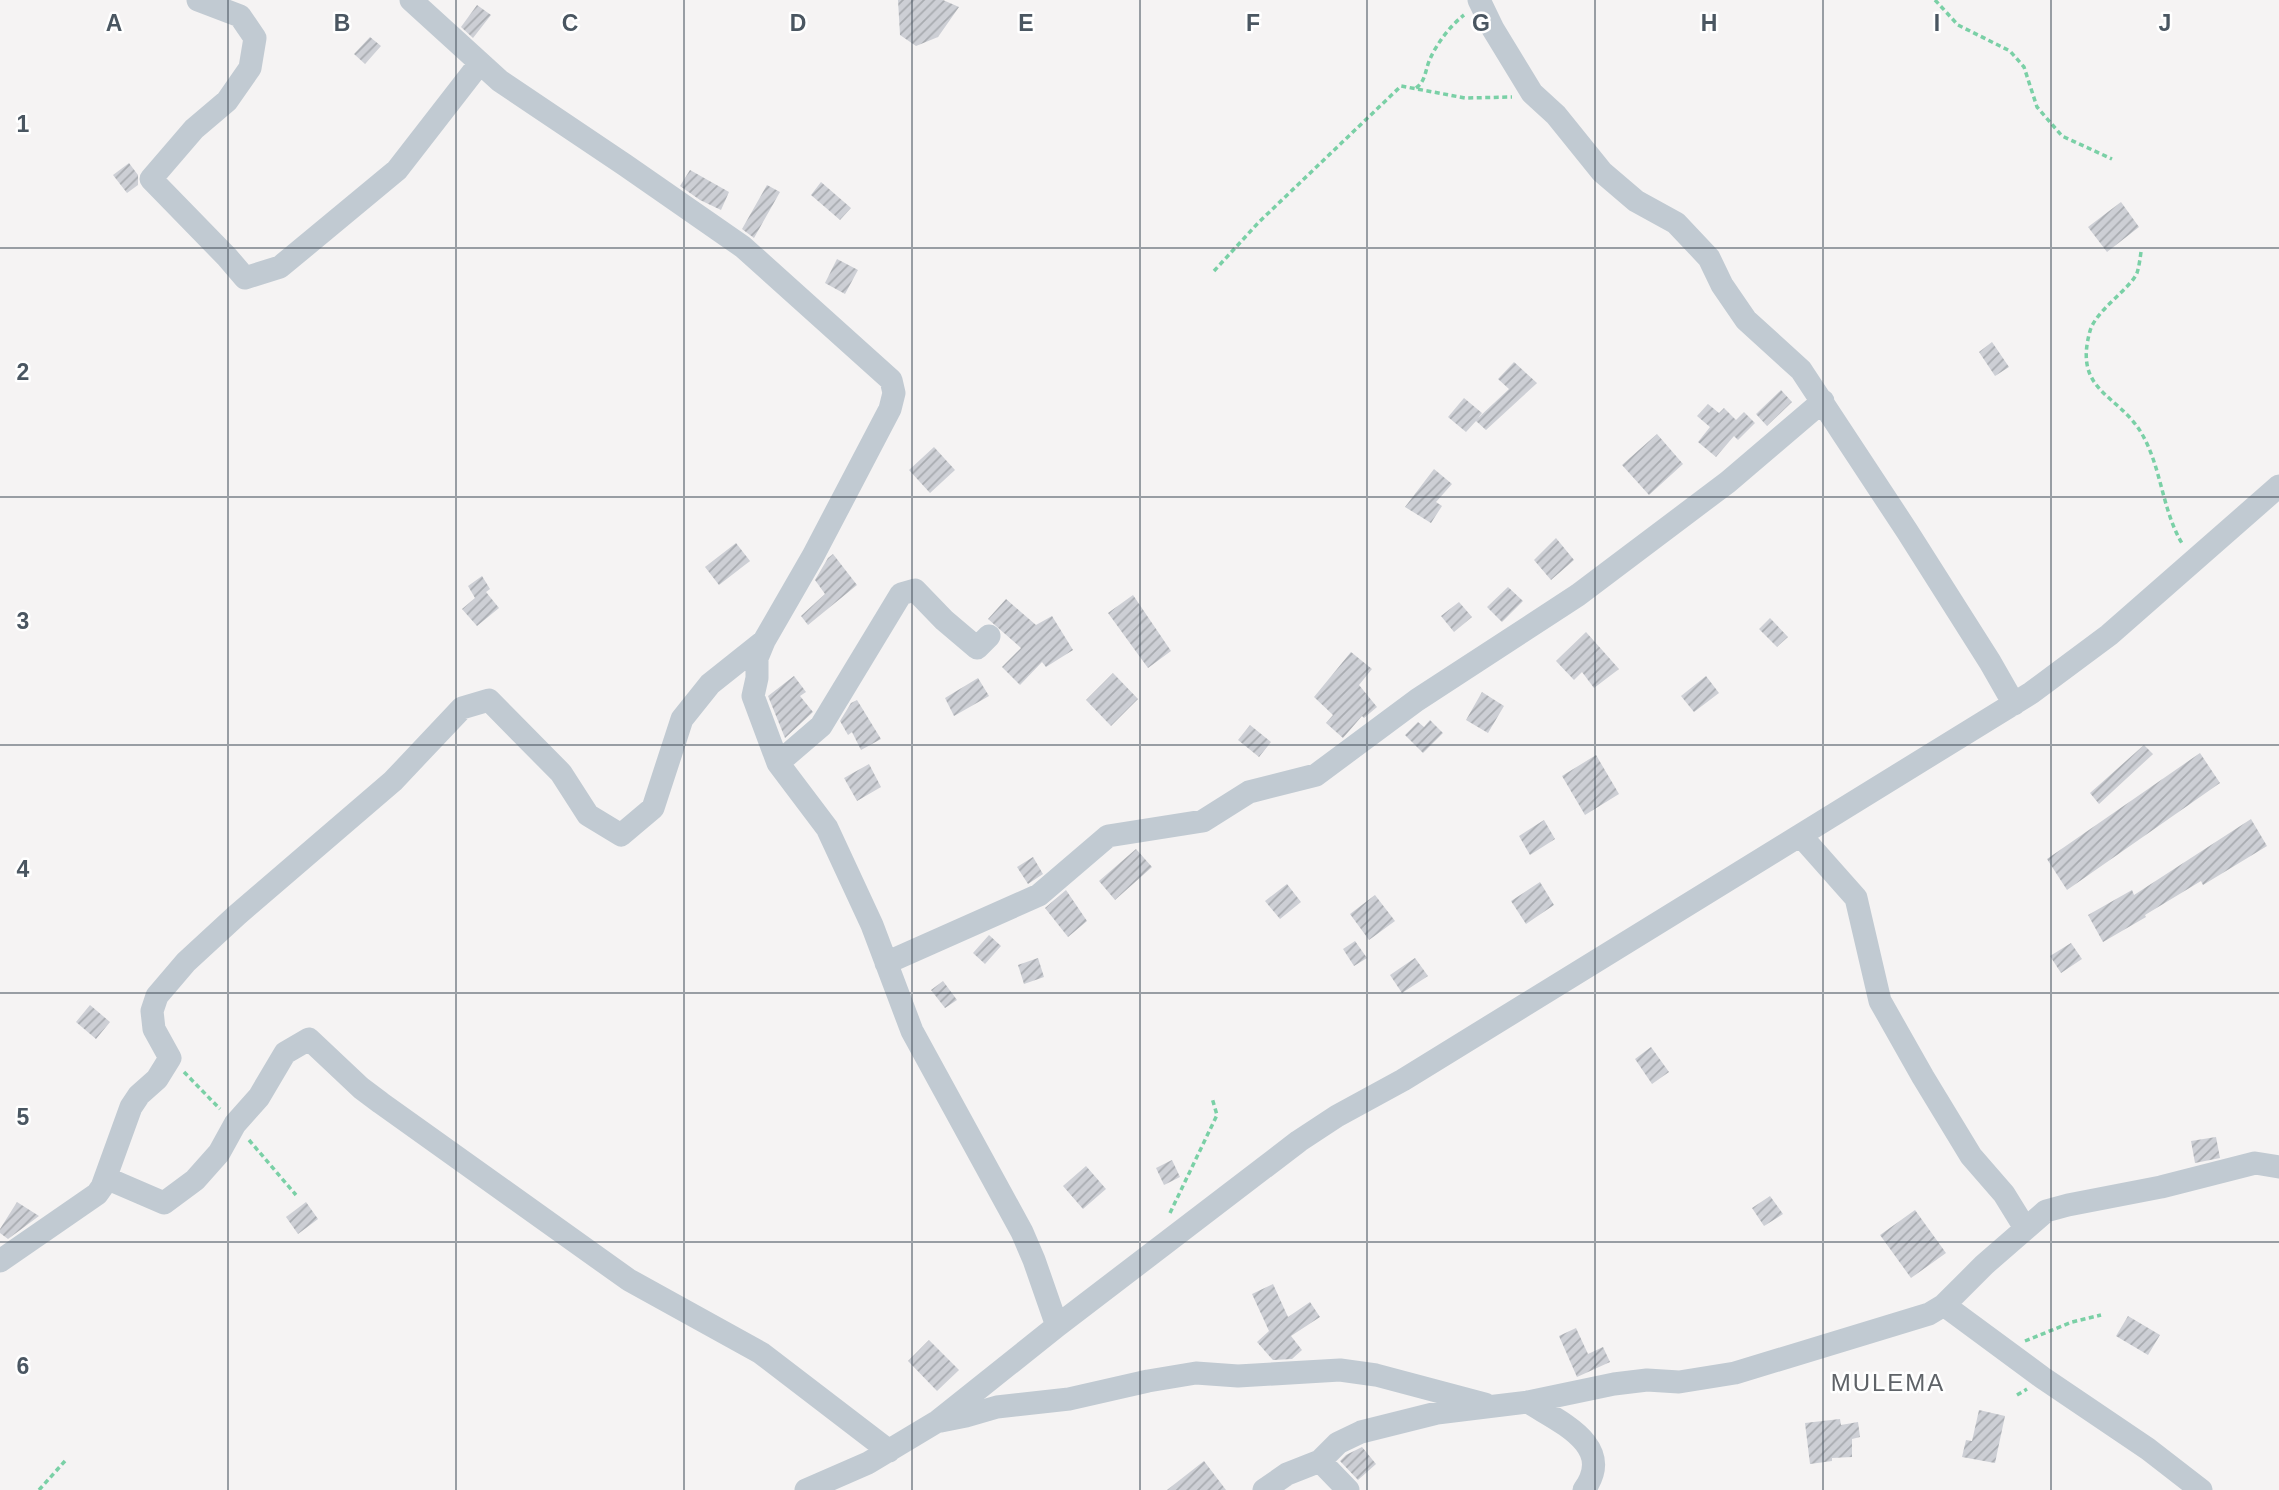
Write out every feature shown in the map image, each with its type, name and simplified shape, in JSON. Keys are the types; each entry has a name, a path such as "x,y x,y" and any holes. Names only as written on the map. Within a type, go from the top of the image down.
{"street":[{"path":"198,0 240,16 254,38 250,68 227,101 194,129 151,179 228,257 245,278 280,267 397,170 480,63"},
{"path":"411,0 500,81 743,247 891,380 894,393 890,409 813,556 764,641 757,659 753,696 778,763 827,828 861,900 912,1031 1022,1232 1057,1326"},
{"path":"1480,2 1507,53 1538,99 1556,115 1602,172 1636,201 1676,223 1709,258 1722,285 1746,320 1801,370 1990,662 2014,704"},
{"path":"886,963 1039,895 1108,836 1203,821 1250,792 1315,775 1417,700 1578,595 1728,482 1823,401"},
{"path":"806,1490 889,1451 938,1422 1057,1326 1309,1134 1403,1080 2014,704 2109,635 2279,486"},
{"path":"778,763 821,726 901,594 915,590 977,648 989,636"},
{"path":"0,1261 97,1194 106,1178 131,1107 156,1079 170,1058 155,1029 152,1012 157,996 186,962 237,915 393,781 462,708 489,700 561,773 588,815 621,835 653,808 682,719 710,684 764,641"},
{"path":"1801,836 1856,898 1880,1001 1971,1156 2004,1194 2025,1228"},
{"path":"106,1178 164,1203 195,1180 219,1153 235,1124 259,1097 285,1053 309,1039 361,1088 629,1280 761,1353 889,1451"},
{"path":"1264,1490 1287,1474 1320,1461 1338,1443 1361,1432 1437,1413 1528,1402 1614,1384 1647,1380 1679,1382 1735,1373 1929,1314 1944,1304 2025,1228 2046,1212 2255,1163 2279,1167"},
{"path":"1944,1304 2130,1436 2201,1490"},
{"path":"938,1422 997,1407 1069,1399 1196,1373 1238,1376 1340,1370 1388,1377 1497,1407"},
{"path":"1528,1402 1582,1437 1590,1447 1594,1460 1592,1474 1584,1490"},
{"path":"1320,1461 1348,1490"}],"path":[{"path":"1935,0 1958,24 2010,51 2024,67 2037,107 2062,136 2112,159"},
{"path":"1415,89 1422,83 1430,58 1453,23 1480,2"},
{"path":"1213,271 1275,206 1401,86 1465,98 1502,96 1538,99"},
{"path":"2141,252 2136,275 2115,296 2091,328 2084,357 2090,377 2141,432 2156,463 2162,491 2181,542 2195,561"},
{"path":"1169,1214 1217,1115 1212,1098"},
{"path":"2004,1349 2072,1322 2101,1315"},
{"path":"39,1490 65,1461"}],"building":[{"path":"898,0 943,0 959,7 938,37 916,46 900,35"},
{"path":"477,5 491,15 473,38 461,27"},
{"path":"370,37 381,46 365,64 354,54"},
{"path":"129,163 138,175 138,185 127,193 113,175"},
{"path":"690,170 729,192 721,210 680,186"},
{"path":"821,182 851,208 840,220 811,195"},
{"path":"767,185 780,192 754,238 742,229"},
{"path":"2121,202 2139,227 2107,252 2088,227"},
{"path":"837,259 858,270 845,294 825,283"},
{"path":"1992,342 2009,367 1995,376 1979,352"},
{"path":"1514,362 1537,383 1486,430 1476,421 1466,432 1448,417 1464,398 1482,413 1478,418 1509,389 1498,379"},
{"path":"1781,390 1792,402 1767,426 1756,414"},
{"path":"1708,404 1719,413 1724,408 1736,420 1744,412 1755,423 1738,440 1734,436 1716,457 1698,442 1710,427 1697,416"},
{"path":"1657,434 1683,464 1649,495 1622,465"},
{"path":"934,447 955,470 930,493 909,470"},
{"path":"1434,469 1452,484 1436,502 1442,506 1431,523 1405,507"},
{"path":"1556,538 1574,560 1551,580 1534,560"},
{"path":"736,543 750,561 719,585 705,567"},
{"path":"833,554 857,585 808,625 801,616 825,594 815,580"},
{"path":"482,576 490,589 486,592 499,608 477,626 462,609 475,598 468,586"},
{"path":"1508,587 1523,601 1502,622 1487,607"},
{"path":"1133,595 1171,651 1148,668 1108,613"},
{"path":"1006,599 1036,625 1052,616 1073,650 1046,667 1042,662 1020,685 1002,667 1021,648 988,619"},
{"path":"1459,602 1472,617 1454,632 1441,616"},
{"path":"1770,618 1788,637 1777,647 1759,629"},
{"path":"1586,632 1619,669 1594,688 1582,672 1574,680 1556,661"},
{"path":"1351,652 1372,669 1359,685 1377,707 1364,718 1362,716 1343,738 1326,723 1333,715 1314,697"},
{"path":"1113,673 1138,699 1111,726 1086,700"},
{"path":"794,676 806,692 800,696 813,712 785,738 768,696"},
{"path":"1706,676 1719,693 1694,712 1681,696"},
{"path":"978,678 989,696 954,716 945,698"},
{"path":"1482,692 1504,706 1488,733 1466,720"},
{"path":"857,700 881,739 861,750 852,732 848,735 840,721 851,703"},
{"path":"1430,720 1443,733 1423,753 1405,735 1418,722 1424,727"},
{"path":"1250,725 1271,742 1259,757 1238,740"},
{"path":"2144,745 2153,754 2099,804 2090,793"},
{"path":"2200,753 2220,783 2067,890 2047,859"},
{"path":"1596,755 1619,794 1585,815 1562,776"},
{"path":"869,764 881,787 857,801 844,778"},
{"path":"2251,819 2267,846 2203,885 2201,881 2103,942 2088,915 2132,890 2134,895"},
{"path":"1544,820 1555,839 1530,855 1519,836"},
{"path":"1136,849 1152,867 1115,900 1099,881"},
{"path":"1033,857 1043,874 1028,884 1017,867"},
{"path":"1540,882 1554,905 1526,924 1511,901"},
{"path":"1287,884 1301,902 1280,919 1265,901"},
{"path":"1066,890 1087,921 1068,937 1045,908"},
{"path":"1375,895 1395,921 1369,940 1350,914"},
{"path":"989,935 1001,946 985,964 973,953"},
{"path":"1355,941 1367,958 1354,966 1343,949"},
{"path":"2071,943 2082,959 2061,973 2050,956"},
{"path":"1038,958 1044,977 1024,984 1018,965"},
{"path":"1415,958 1428,976 1402,993 1390,975"},
{"path":"943,981 957,1000 945,1008 931,990"},
{"path":"90,1005 110,1022 96,1039 76,1022"},
{"path":"1651,1047 1669,1072 1652,1084 1635,1059"},
{"path":"2216,1137 2220,1158 2195,1163 2191,1141"},
{"path":"1172,1160 1180,1177 1164,1185 1156,1168"},
{"path":"1086,1166 1106,1189 1083,1209 1063,1186"},
{"path":"1770,1196 1783,1214 1764,1226 1752,1208"},
{"path":"17,1202 39,1216 8,1239 0,1233 0,1229"},
{"path":"306,1202 318,1219 298,1234 286,1217"},
{"path":"1915,1210 1946,1253 1911,1278 1880,1235"},
{"path":"1273,1284 1288,1317 1310,1302 1320,1317 1291,1336 1302,1350 1292,1359 1273,1360 1257,1342 1269,1331 1252,1294"},
{"path":"2128,1316 2160,1335 2148,1355 2116,1336"},
{"path":"1576,1328 1588,1354 1603,1347 1610,1362 1577,1377 1559,1336"},
{"path":"929,1340 959,1370 937,1391 908,1361"},
{"path":"1979,1410 2005,1416 1995,1463 1962,1457 1966,1440 1972,1441"},
{"path":"1840,1419 1841,1425 1858,1422 1860,1437 1852,1439 1852,1457 1832,1458 1832,1461 1810,1464 1805,1423"},
{"path":"1362,1447 1376,1464 1358,1480 1340,1461"},
{"path":"1204,1461 1226,1490 1167,1490"}],"district":[{"name":"MULEMA","path":"1888,1383"}]}
